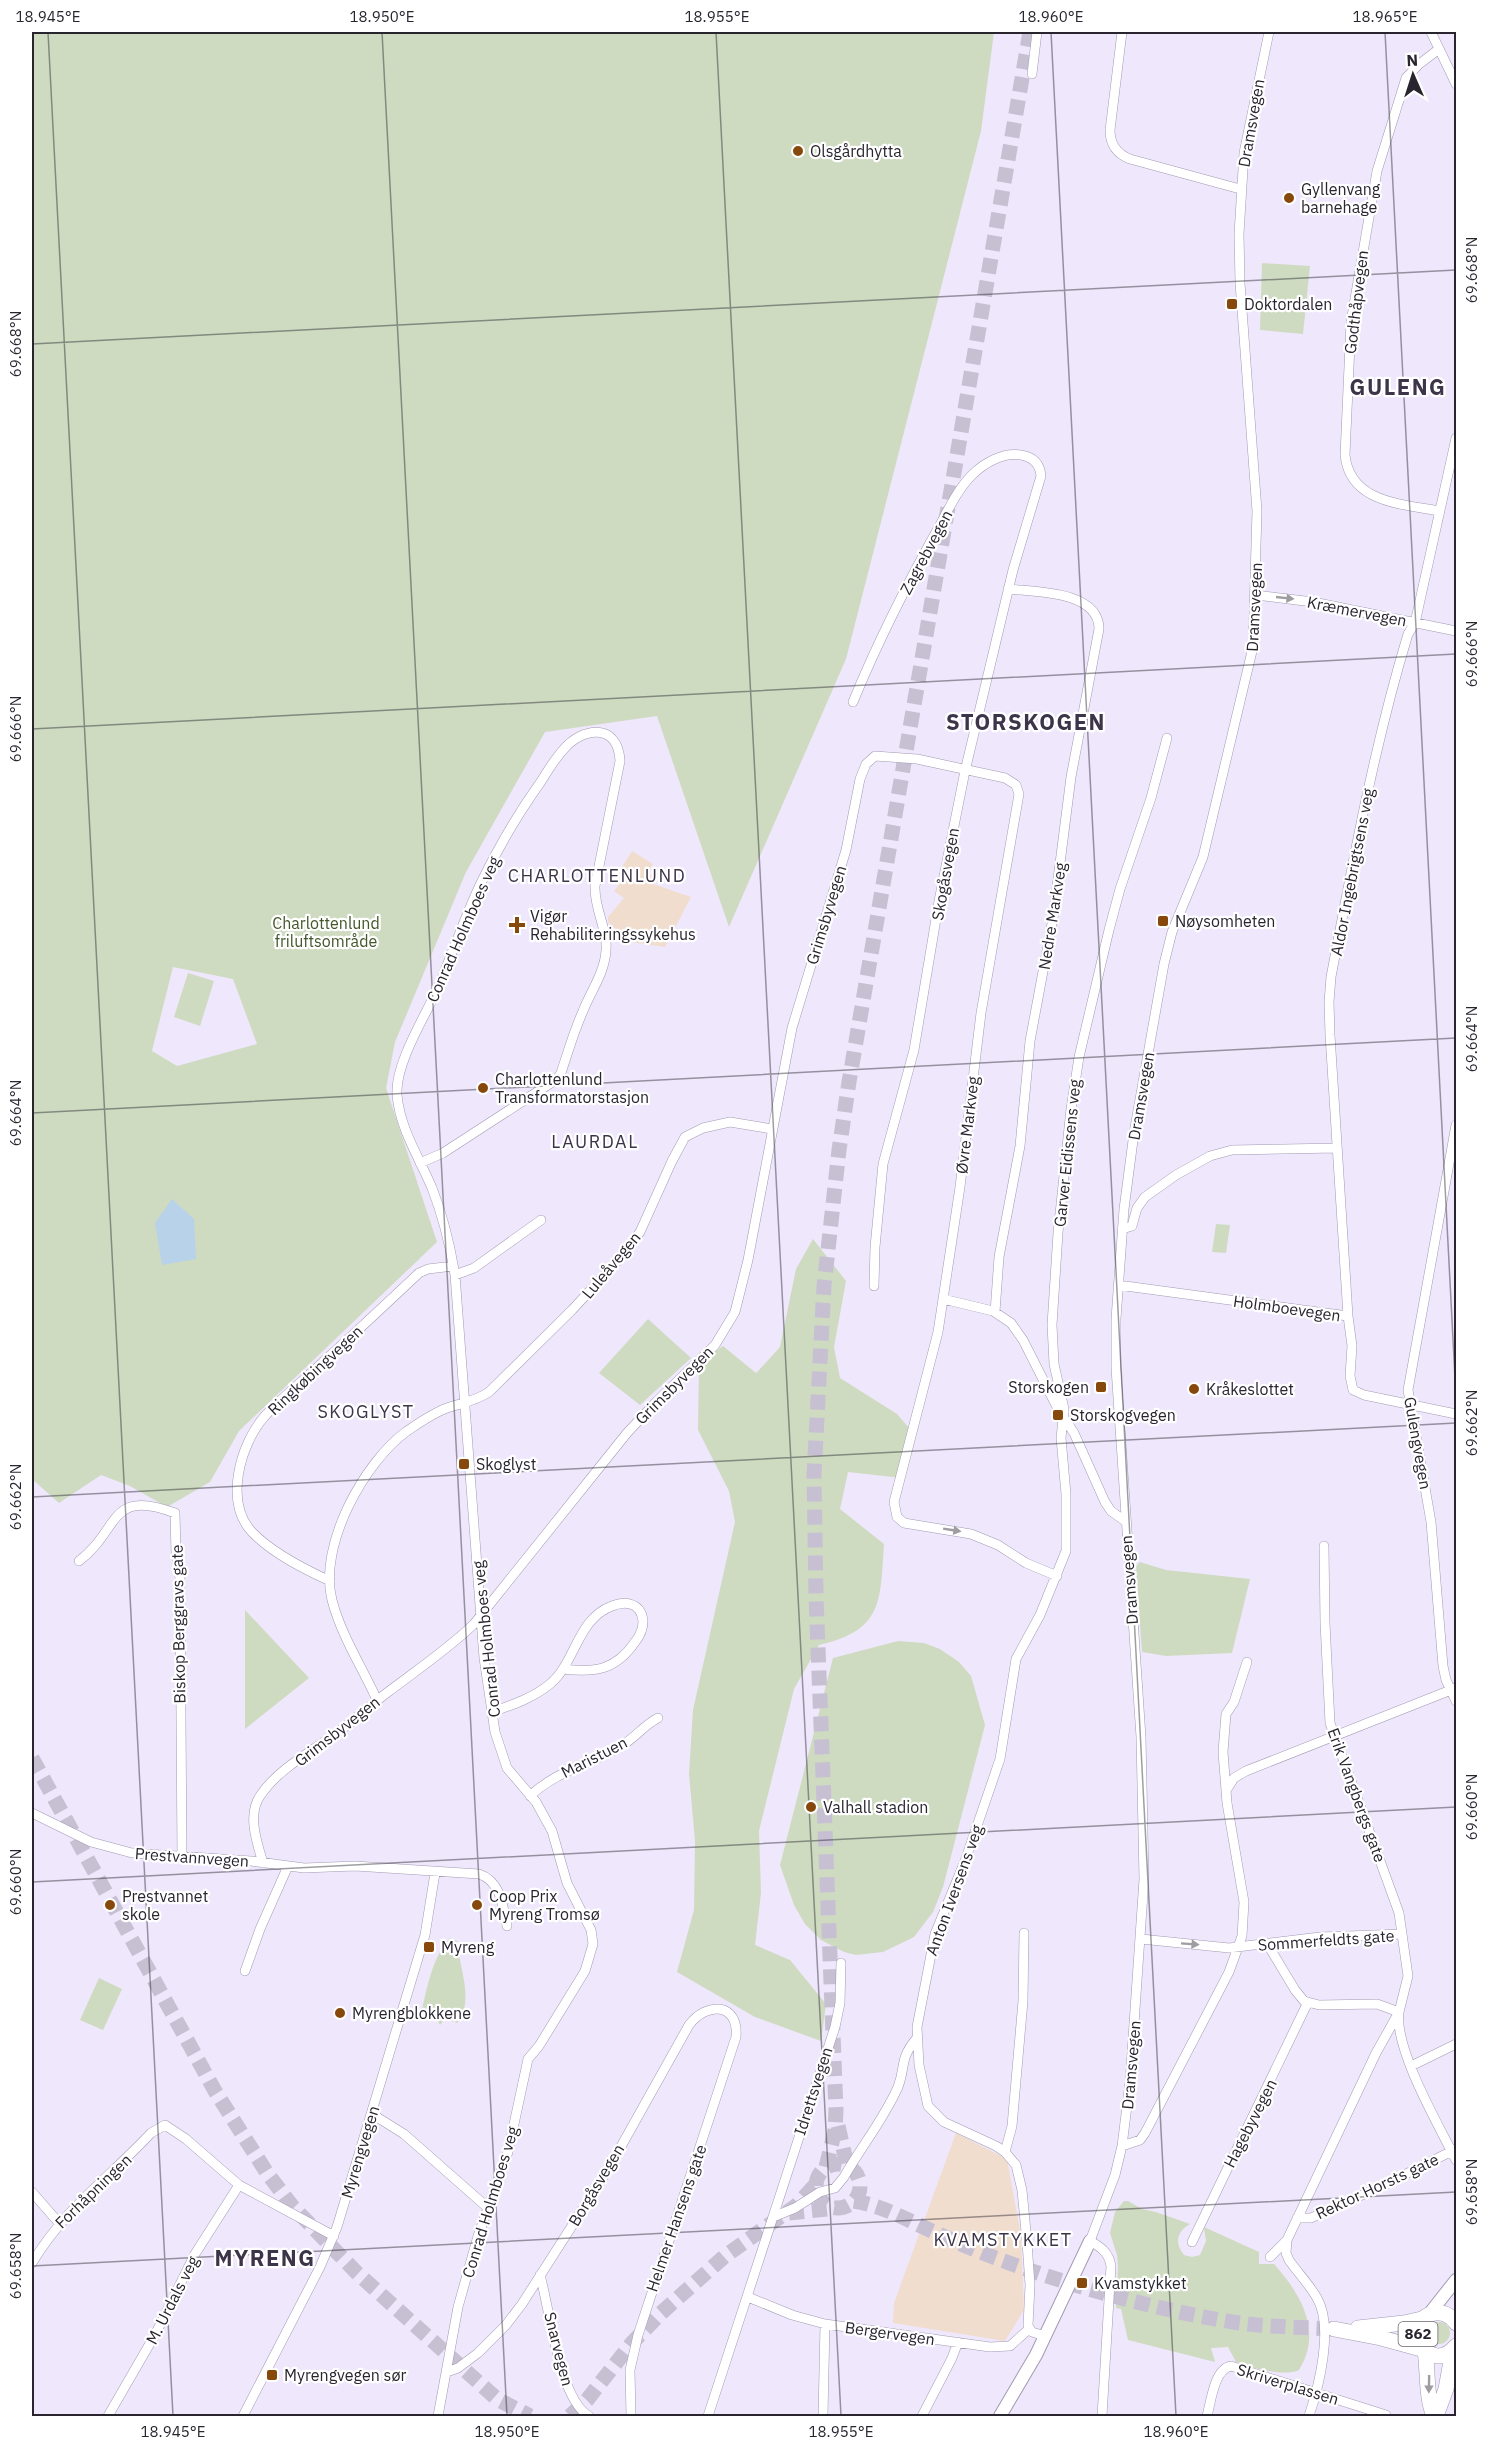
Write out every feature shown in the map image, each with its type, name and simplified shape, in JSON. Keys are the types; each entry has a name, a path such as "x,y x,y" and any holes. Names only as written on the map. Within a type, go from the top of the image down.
{"main road":[{"name":"862","path":"1456,2323 1450,2316 1432,2314 1426,2318 1395,2325 1338,2329 1425,2350 1433,2355 1442,2355 1456,2349"},
{"name":"862","path":"1426,2318 1418,2331 1419,2342 1425,2350 1429,2374 1428,2396 1435,2416"},
{"name":"862","path":"1435,2416 1446,2389 1456,2349"}],"street":[{"path":"1032,74 1037,32"},
{"path":"1122,32 1110,130 1110,137 1115,148 1130,159 1240,189"},
{"name":"Dramsvegen","path":"1089,2241 1115,2175 1122,2146 1129,2090 1144,1879 1143,1772 1116,1368 1122,1229 1134,1133 1158,990 1173,932 1198,873 1253,647 1257,511 1240,283 1240,189 1249,122 1269,32"},
{"path":"1431,32 1456,84"},
{"name":"Godthåpvegen","path":"1439,50 1418,65 1406,78 1377,171 1351,322 1345,456 1349,474 1361,489 1378,497 1440,511"},
{"name":"Aldor Ingebrigtsens veg","path":"1348,1316 1329,1018 1331,977 1382,732 1408,634 1414,623 1456,438"},
{"name":"Zagrebvegen","path":"853,702 913,575 964,483 984,464 1001,456 1019,455 1031,459 1039,466"},
{"name":"Skogåsvegen","path":"874,1286 874,1247 883,1164 914,1050 939,902 965,771 1008,589 1039,485 1041,476 1039,466"},
{"name":"Nedre Markveg","path":"995,1312 999,1257 1018,1158 1030,1041 1053,918 1071,777 1099,629 1097,615 1087,604 1054,595 1008,589"},
{"name":"Kræmervegen","path":"1256,596 1313,602 1456,631"},
{"name":"Conrad Holmboes veg","path":"420,1163 443,1153 557,1079 584,1008 602,971 606,952 606,941 595,904 596,877 620,761 616,742 610,736 599,732 582,735 565,747 527,801 480,886 404,1061 398,1084 398,1101 403,1126 442,1218 454,1270 484,1658 498,1743 507,1768 530,1796 552,1831 567,1883 591,1930 593,1944 585,1971 539,2046 528,2059 508,2152 488,2208 458,2307 438,2416"},
{"name":"Garver Eidissens veg","path":"1058,1576 1066,1551 1067,1539 1061,1438 1064,1418 1063,1401 1054,1364 1052,1325 1058,1233 1074,1081 1112,919 1151,798 1167,738"},
{"name":"Grimsbyvegen","path":"263,1863 254,1821 260,1796 303,1756 336,1734 451,1644 482,1613 627,1433 657,1401 706,1356 729,1324 743,1280 792,1028 846,850 860,779 866,764 875,756 885,755 917,759 965,771"},
{"name":"Øvre Markveg","path":"965,771 1011,781 1016,785 1019,794 981,1013 960,1187 943,1299 934,1347 894,1502 901,1522 909,1525 956,1530 980,1537 998,1545 1026,1563 1058,1576"},
{"name":"Luleåvegen","path":"377,1700 338,1620 330,1581 334,1549 346,1514 357,1489 376,1461 407,1431 440,1411 480,1398 489,1392 610,1271 640,1232 685,1137 703,1128 730,1122 772,1129"},
{"name":"Gulengvegen","path":"1456,1125 1454,1150 1408,1390 1431,1522 1443,1666 1446,1680 1454,1689 1456,1701"},
{"path":"1122,1229 1132,1226 1137,1208 1145,1197 1176,1175 1210,1156 1232,1150 1337,1148"},
{"path":"454,1270 474,1268 542,1220"},
{"name":"Ringkøbingvegen","path":"330,1581 286,1557 259,1538 248,1527 241,1513 239,1493 242,1455 263,1418 419,1273 428,1269 454,1270"},
{"name":"Holmboevegen","path":"1118,1285 1348,1316 1352,1346 1350,1376 1353,1390 1364,1395 1410,1406 1456,1414"},
{"path":"943,1299 995,1312 1011,1323 1023,1340 1048,1391 1074,1432 1105,1502 1111,1511 1125,1521"},
{"name":"Biskop Berggravs gate","path":"79,1561 123,1510 131,1505 150,1505 175,1513 176,1552 180,1578 182,1857"},
{"name":"Erik Vangbergs gate","path":"1324,1546 1330,1723 1399,1913 1402,1934"},
{"name":"Anton Iversens veg","path":"1005,2152 944,2122 928,2106 921,2084 916,2039 918,2014 935,1934 962,1870 1000,1759 1016,1659 1034,1628 1058,1576"},
{"path":"492,1712 538,1693 552,1682 563,1669 586,1627 596,1615 621,1604 627,1603 638,1608 643,1618 640,1636 619,1661 585,1672 563,1669"},
{"path":"1141,1939 1229,1948 1239,1947 1243,1928 1244,1902 1229,1820 1223,1752 1226,1714 1234,1702 1247,1662"},
{"path":"1227,1789 1234,1778 1246,1771 1454,1689"},
{"name":"Maristuen","path":"530,1796 551,1780 624,1744 647,1724 658,1718"},
{"name":"Prestvannvegen","path":"32,1813 79,1836 114,1849 152,1856 288,1866 328,1868 355,1866 435,1873 469,1873 488,1877 498,1890 507,1926"},
{"path":"245,1971 260,1929 288,1866"},
{"name":"Myrengvegen","path":"243,2416 334,2236 425,1935 435,1873"},
{"path":"1024,1933 1023,2001 1012,2126 1005,2152 1015,2163 1022,2190 1030,2285 1029,2329 1044,2337"},
{"name":"Sommerfeldts gate","path":"1122,2146 1140,2140 1145,2133 1229,1972 1239,1947 1320,1937 1402,1934 1408,1976 1399,2012 1376,2053 1287,2240 1270,2257"},
{"path":"1269,1945 1295,1990 1308,2002 1319,2005 1377,2004 1399,2012 1400,2028 1411,2066 1455,2153"},
{"name":"Idrettsvegen","path":"708,2416 835,2026 840,2003 842,1963"},
{"name":"Hagebyvegen","path":"1192,2242 1308,2002"},
{"name":"Borgåsvegen","path":"447,2372 452,2372 471,2358 500,2332 514,2315 609,2168 695,2017 707,2009 717,2009 727,2013 735,2023"},
{"name":"Helmer Hansens gate","path":"631,2416 632,2357 733,2050 735,2023"},
{"path":"772,2217 795,2208 820,2192 835,2188 844,2177 894,2094 901,2076 903,2059 916,2039"},
{"path":"1411,2066 1456,2043"},
{"path":"372,2114 404,2134 488,2208"},
{"name":"Forhåpningen","path":"32,2263 59,2223 151,2133 162,2126 172,2128 239,2185"},
{"name":"Rektor Horsts gate","path":"1297,2218 1311,2218 1455,2153"},
{"path":"239,2185 334,2236"},
{"name":"M. Urdals veg","path":"108,2416 156,2333 195,2254 239,2185"},
{"path":"32,2192 59,2223"},
{"path":"1287,2240 1286,2253 1289,2260 1317,2298 1323,2311 1324,2336 1317,2392 1309,2416"},
{"path":"1000,2416 1019,2388 1089,2241 1108,2255 1111,2266 1102,2416"},
{"name":"Snarvegen","path":"540,2276 562,2371 577,2406 589,2416"},
{"path":"1426,2318 1456,2280"},
{"name":"Bergervegen","path":"748,2297 792,2315 825,2324 994,2348 1006,2347 1029,2329"},
{"path":"823,2416 825,2324"},
{"path":"922,2416 958,2342"},
{"path":"1207,2416 1220,2374 1226,2367 1223,2356"},
{"name":"Skriverplassen","path":"1226,2367 1244,2369 1386,2415"}],"shaded area":[{"path":"632,851 653,864 647,873 654,876 653,884 691,897 665,947 624,941 608,922 608,917 624,898 614,891 627,874 620,870"},
{"path":"956,2133 1007,2159 1021,2236 1024,2310 1005,2341 893,2323 894,2303"}],"green space":[{"name":"Charlottenlund friluftsområde","path":"32,32 994,32 981,131 846,659 729,927 657,716 545,732 466,872 395,1042 386,1088 437,1242 239,1431 210,1482 167,1507 130,1486 101,1475 59,1503 32,1479","holes":["173,967 233,979 257,1044 177,1066 152,1051"]},
{"path":"1262,263 1310,266 1303,334 1260,330"},
{"path":"188,973 214,981 200,1026 174,1017"},
{"path":"1216,1224 1230,1225 1226,1253 1212,1252"},
{"path":"813,1239 846,1281 834,1347 840,1378 897,1414 910,1429 902,1478 848,1472 840,1509 884,1544 879,1597 867,1621 856,1631 840,1639 819,1645 794,1689 759,1831 761,1893 755,1945 790,1960 826,2004 821,2041 755,2017 677,1972 694,1910 695,1841 689,1774 693,1710 735,1522 729,1491 698,1430 699,1363 723,1346 756,1373 758,1371 780,1347 796,1269"},
{"path":"648,1319 691,1358 640,1405 599,1373"},
{"path":"1140,1562 1166,1570 1250,1579 1232,1653 1166,1656 1142,1652 1136,1566"},
{"path":"245,1610 309,1678 245,1729"},
{"path":"898,1641 924,1643 940,1649 959,1662 971,1676 985,1725 943,1887 933,1912 914,1937 883,1952 856,1955 844,1952 821,1940 805,1924 794,1905 780,1865 833,1658"},
{"path":"450,1938 457,1941 465,2005 457,2023 446,2018 440,2025 437,2019 421,2014 434,1964"},
{"path":"99,1978 122,1989 103,2030 80,2020"},
{"path":"1124,2201 1190,2224 1182,2230 1178,2238 1184,2255 1192,2257 1200,2255 1206,2241 1204,2227 1259,2252 1259,2264 1274,2264 1293,2288 1306,2314 1309,2342 1306,2356 1299,2370 1285,2373 1242,2364 1236,2362 1228,2347 1211,2348 1215,2362 1128,2340 1121,2309 1116,2308 1118,2266 1110,2233 1115,2212"},
{"path":"1439,2322 1447,2325 1450,2333 1447,2341 1439,2344 1431,2341 1428,2333 1431,2325"}],"water":[{"path":"172,1199 194,1219 196,1259 162,1265 155,1223"}],"tunnel":[{"path":"826,2167 835,2130 836,2111 816,1596 814,1475 824,1286 849,1082 1030,32"},
{"path":"32,1758 215,2091 267,2173 293,2207 357,2273 497,2399 530,2416"},
{"path":"838,2126 847,2165"},
{"path":"838,2164 853,2171 860,2186 853,2201 838,2208 823,2201 816,2186 823,2171 838,2164"},
{"path":"570,2416 587,2400 631,2344 661,2313 725,2256 797,2205 816,2184"},
{"path":"854,2201 885,2210 1001,2260 1110,2295 1165,2309 1235,2322 1334,2329"},
{"path":"789,2213 837,2208"}],"place":[{"name":"Olsgårdhytta","path":"798,151"},
{"name":"Gyllenvang barnehage","path":"1289,198"},
{"name":"Doktordalen","path":"1232,304"},
{"name":"Nøysomheten","path":"1163,921"},
{"name":"Vigør Rehabiliteringssykehus","path":"517,925"},
{"name":"Charlottenlund Transformatorstasjon","path":"483,1088"},
{"name":"Storskogen","path":"1101,1387"},
{"name":"Kråkeslottet","path":"1194,1389"},
{"name":"Storskogvegen","path":"1058,1415"},
{"name":"Skoglyst","path":"464,1464"},
{"name":"Valhall stadion","path":"811,1807"},
{"name":"Prestvannet skole","path":"110,1905"},
{"name":"Coop Prix Myreng Tromsø","path":"477,1905"},
{"name":"Myreng","path":"429,1947"},
{"name":"Myrengblokkene","path":"340,2013"},
{"name":"Kvamstykket","path":"1082,2283"},
{"name":"Myrengvegen sør","path":"272,2375"}],"district":[{"name":"GULENG","path":"1398,387"},
{"name":"STORSKOGEN","path":"1026,722"},
{"name":"CHARLOTTENLUND","path":"597,876"},
{"name":"LAURDAL","path":"595,1142"},
{"name":"SKOGLYST","path":"366,1412"},
{"name":"KVAMSTYKKET","path":"1003,2240"},
{"name":"MYRENG","path":"265,2258"}]}
